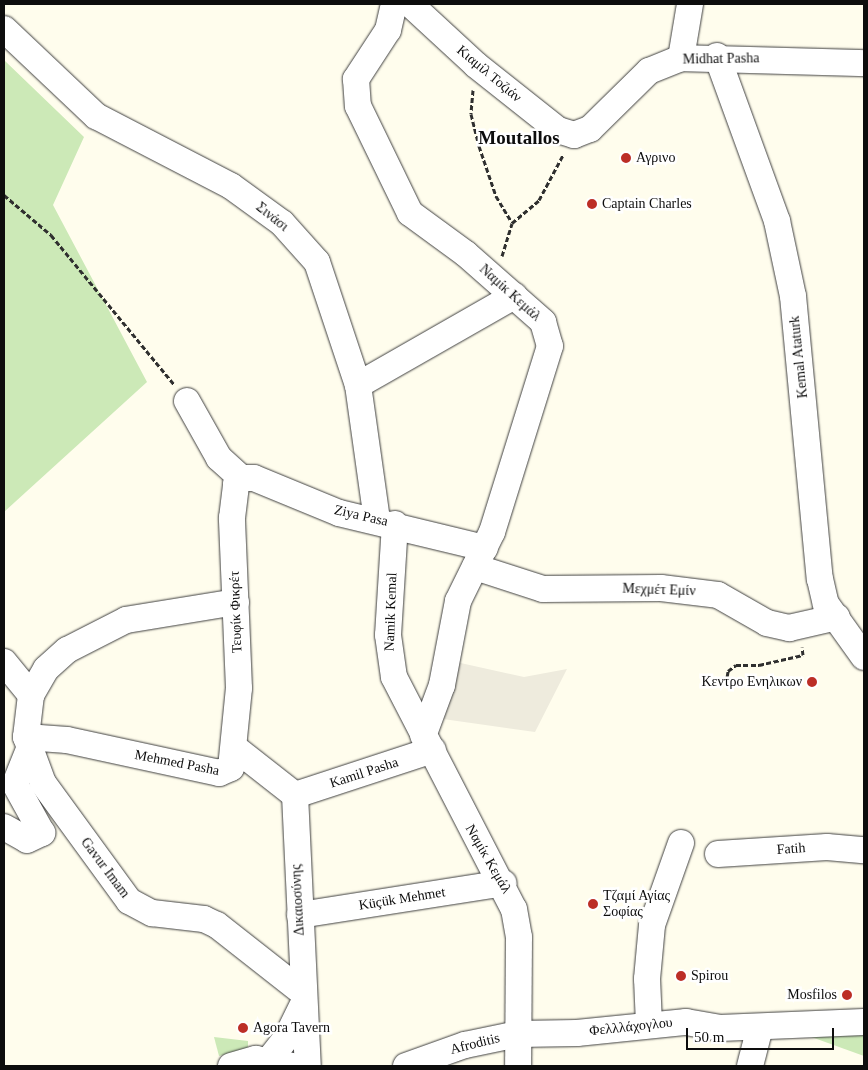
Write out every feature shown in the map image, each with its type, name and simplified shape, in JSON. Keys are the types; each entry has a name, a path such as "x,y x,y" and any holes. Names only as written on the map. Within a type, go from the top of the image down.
{"street":[{"name":"Ναμίκ Κεμάλ","path":"394,4 388,30 356,79 358,106 410,213 495,277 543,322 550,346 480,557 458,601 442,685 428,743 464,818 504,883 519,937 518,1066"},
{"name":"Κιαμίλ Τοζιάν","path":"410,4 476,65 558,130 574,135"},
{"path":"681,58 690,4"},
{"name":"Σινάσι","path":"4,29 96,116 205,170 289,230 317,262 328,284 358,385 386,522"},
{"name":"Midhat Pasha","path":"574,135 590,129 649,71 681,58 717,56 864,63"},
{"name":"Kemal Ataturk","path":"717,56 777,221 793,296 820,579 826,604 864,657"},
{"path":"358,385 514,296"},
{"path":"187,400 219,458 241,478"},
{"name":"Ziya Pasa","path":"241,478 254,478 338,513 386,522 480,557"},
{"name":"Τευφίκ Φικρέτ","path":"235,748 239,688 232,518 241,478"},
{"name":"Namik Kemal","path":"386,522 389,655 394,677 428,743"},
{"name":"Μεχμέτ Εμίν","path":"480,557 544,589 661,588 718,595 767,623 797,628 837,617"},
{"path":"4,826 27,840 42,833 14,784 27,744 31,695 56,659 116,624 236,602"},
{"path":"4,662 31,695"},
{"name":"Mehmed Pasha","path":"27,744 67,740 219,773 231,768 235,748 295,795"},
{"name":"Kamil Pasha","path":"295,795 428,743"},
{"name":"Gavur Imam","path":"27,744 43,783 128,901 152,913 197,918 217,925 302,999"},
{"name":"Δικαιοσύνης","path":"295,795 302,999 308,1066"},
{"path":"649,1024 647,980 652,925 681,843"},
{"name":"Fatih","path":"718,854 828,847 864,850"},
{"name":"Küçük Mehmet","path":"300,915 504,883"},
{"name":"Δικαιοσύνης","path":"280,1063 287,1037 302,999"},
{"name":"Φελλλάχογλου","path":"518,1034 577,1033 649,1024 760,1027 864,1022"},
{"path":"750,1066 760,1027"},
{"name":"Afroditis","path":"406,1066 465,1045 518,1034"},
{"path":"231,1066 280,1063"}],"path":[{"path":"476,65 470,114 496,196 512,223"},
{"path":"495,277 512,223 539,200 574,135"},
{"path":"4,195 51,235 187,400"},
{"path":"726,684 728,671 736,665 759,666 803,655 797,628"}],"green space":[{"path":"4,60 84,137 53,205 147,382 4,512"},
{"path":"864,1033 864,1056 803,1034"},
{"path":"214,1037 248,1041 248,1049 219,1056"}],"shaded area":[{"path":"456,662 524,677 567,669 535,732 443,719"}],"place":[{"name":"Αγρινο","path":"626,158"},
{"name":"Captain Charles","path":"592,204"},
{"name":"Κεντρο Ενηλικων","path":"812,682"},
{"name":"Τζαμί Αγίας Σοφίας","path":"593,904"},
{"name":"Spirou","path":"681,976"},
{"name":"Mosfilos","path":"847,995"},
{"name":"Agora Tavern","path":"243,1028"}],"district":[{"name":"Moutallos","path":"519,138"}]}
